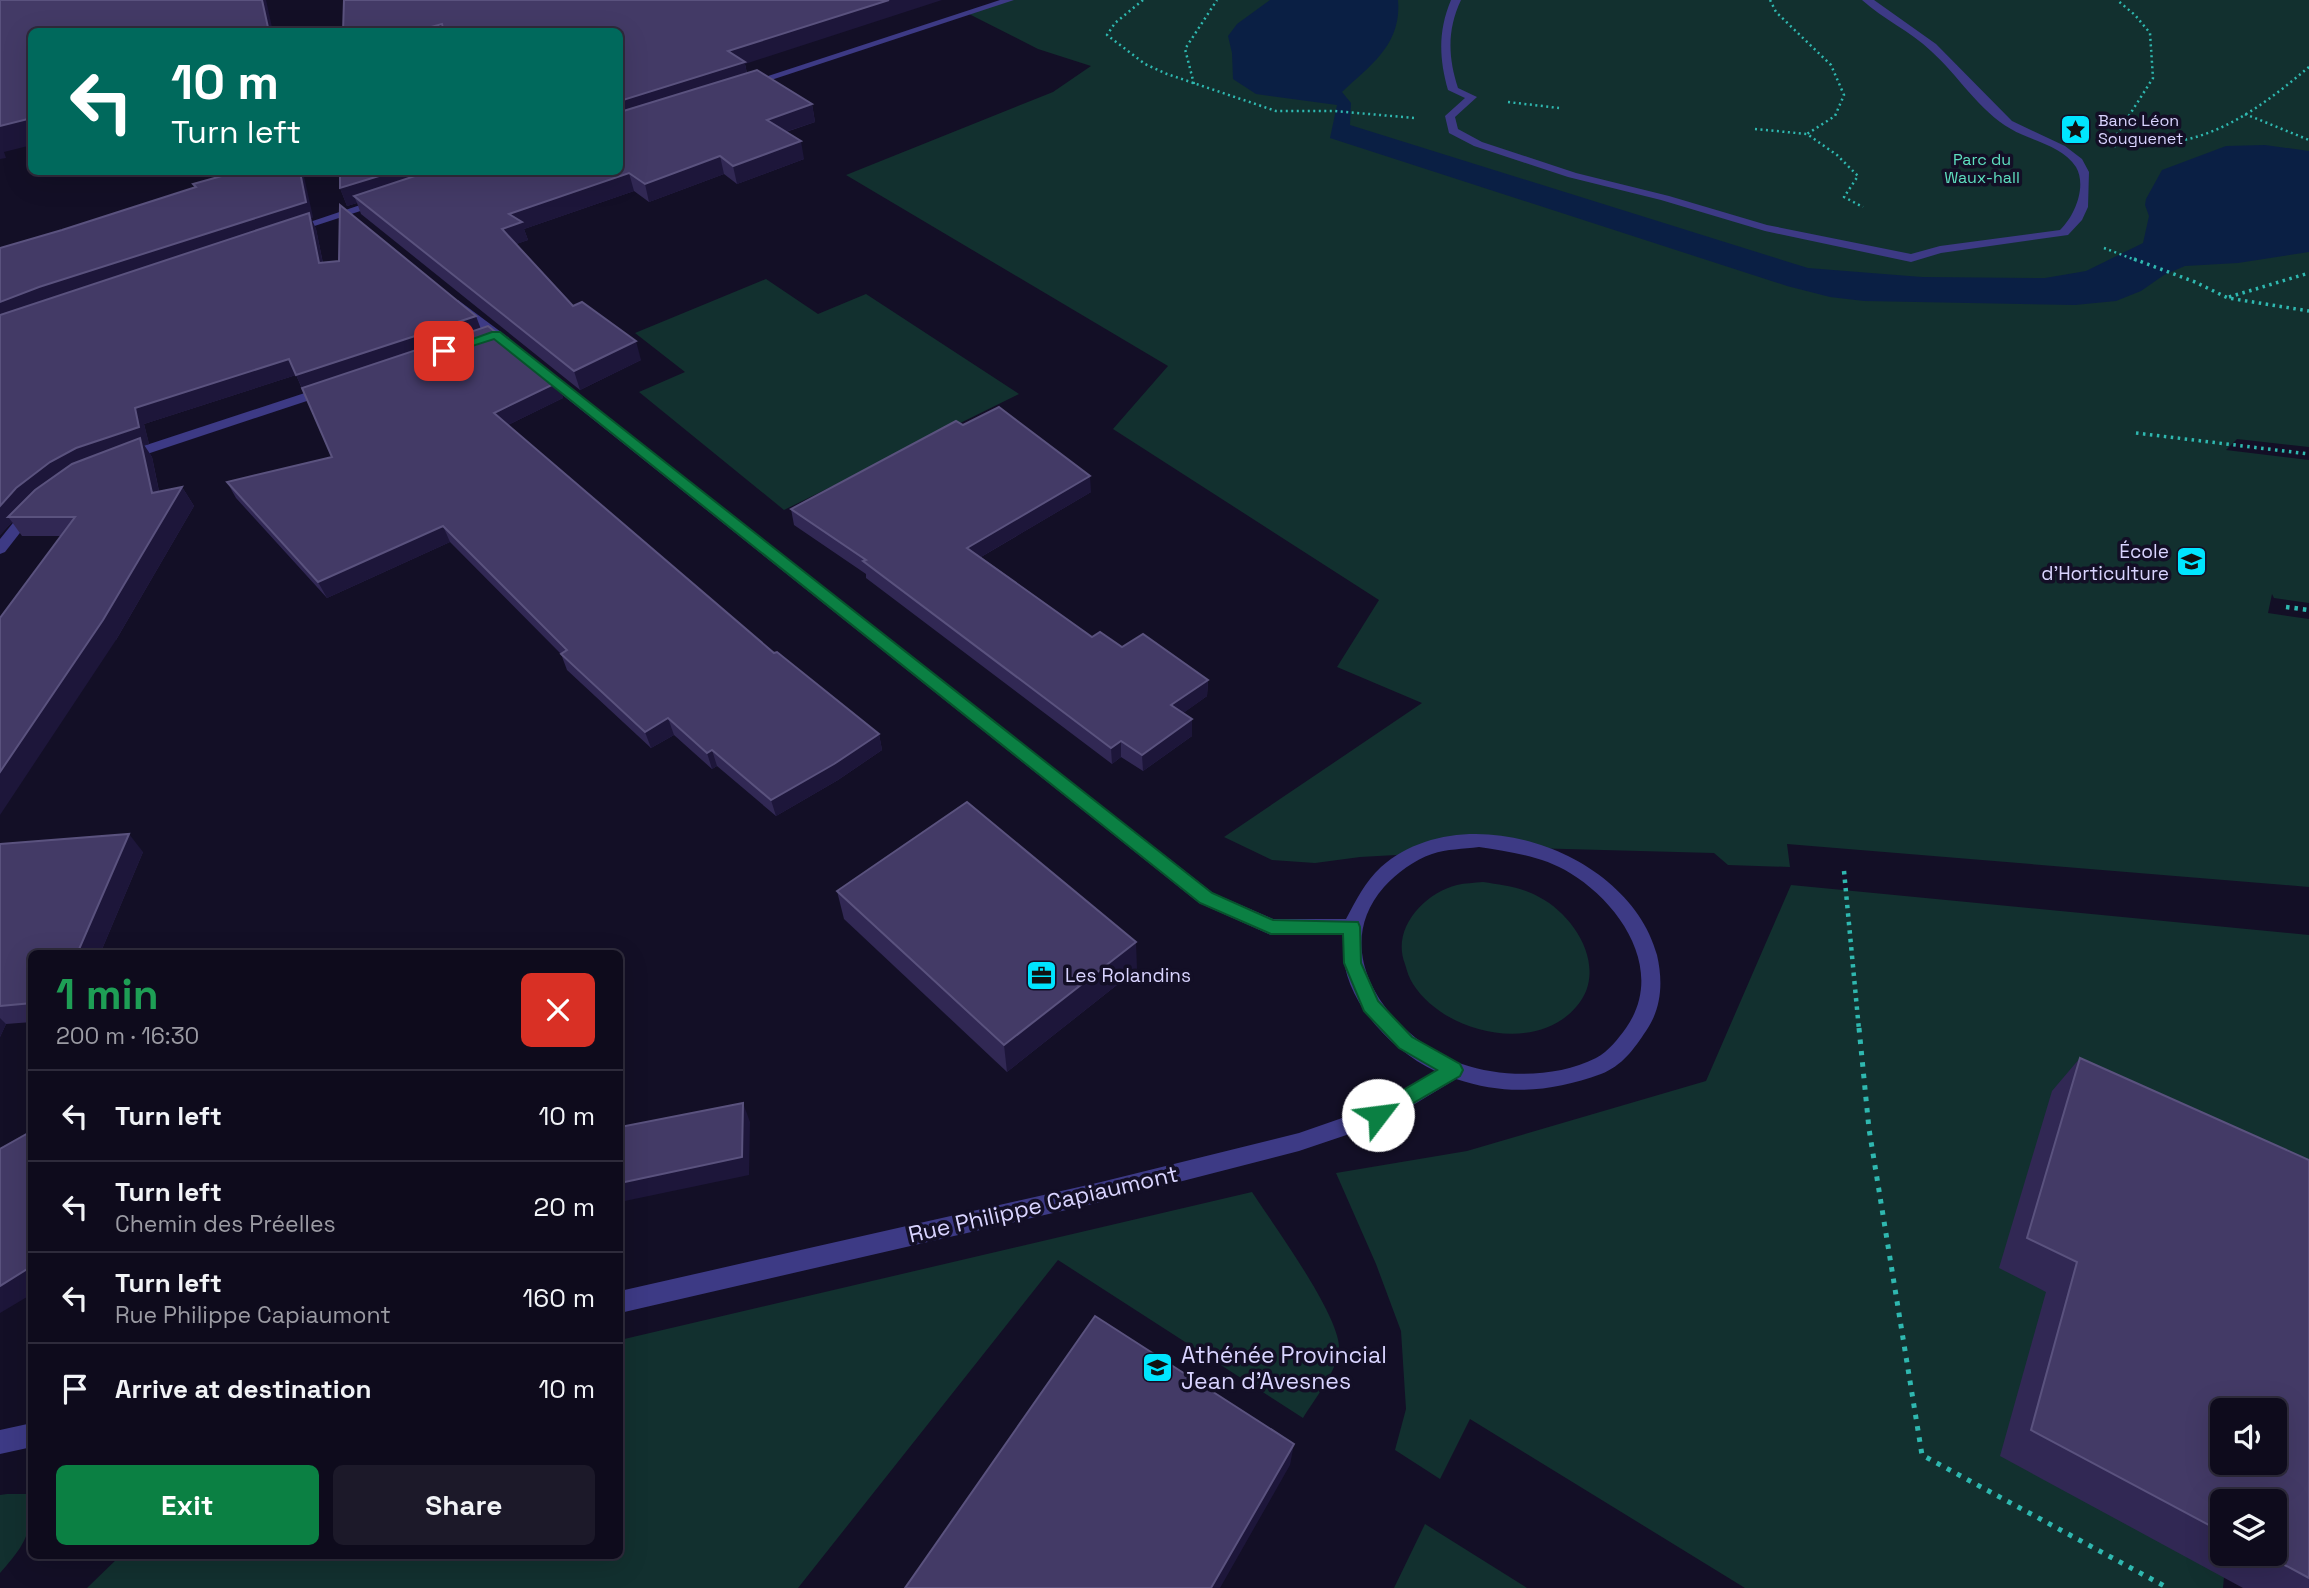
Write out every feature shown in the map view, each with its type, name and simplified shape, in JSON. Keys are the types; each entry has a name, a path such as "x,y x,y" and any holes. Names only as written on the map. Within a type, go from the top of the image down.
{"street":[{"path":"736,88 1009,0"},
{"path":"1456,0 1443,41 1444,54 1453,90 1472,97 1450,116 1453,131 1478,144 1572,175 1665,198 1765,228 1911,258 1940,250 2064,233 2076,222 2084,208 2083,171 2071,154 2025,134 2008,123 1987,106 1953,65 1903,20 1867,0"},
{"path":"285,233 353,216 397,196"},
{"path":"443,291 489,337 523,356 1206,898 1271,927 1352,927"},
{"path":"112,461 337,387"},
{"path":"0,548 36,504"},
{"path":"1479,841 1529,848 1576,867 1624,906 1647,945 1653,988 1640,1028 1609,1061 1563,1080 1509,1083 1454,1070 1405,1043 1371,1006 1352,963 1352,927 1359,906 1382,874 1414,854 1433,847 1479,841"},
{"name":"Rue Philippe Capiaumont","path":"623,1300 1101,1192 1299,1142 1378,1115 1454,1070"},
{"path":"0,1442 28,1436"}],"path":[{"path":"1143,0 1115,23 1107,35 1145,64 1194,85 1276,111 1335,111 1397,116"},
{"path":"1194,85 1185,48 1217,0"},
{"path":"1770,0 1776,12 1831,65 1844,95 1835,116 1807,134"},
{"path":"2117,0 2135,15 2150,33 2153,78 2110,146 2188,139 2219,128 2278,93 2309,67"},
{"path":"1472,97 1559,108"},
{"path":"2245,114 2309,140"},
{"path":"1755,129 1807,134 1837,155 1858,176 1844,197"},
{"path":"2120,253 2228,298 2309,311"},
{"path":"2228,298 2309,273"},
{"path":"2136,433 2309,454"},
{"path":"2286,607 2309,610"},
{"path":"1844,871 1869,1129 1922,1455 2168,1588"}],"green space":[{"name":"Parc du Waux-hall","path":"1009,0 2309,0 2309,447 2237,439 2226,450 2309,460 2309,603 2274,598 2272,594 2268,613 2309,619 2309,887 1787,844 1790,867 1728,865 1714,853 1529,848 1479,840 1414,854 1315,863 1272,860 1224,837 1422,703 1337,667 1379,600 1113,429 1168,366 846,175 1053,92 1091,66 1038,49 969,14"},
{"path":"766,279 818,314 866,294 1019,394 784,510 639,392 685,372 635,333"},
{"path":"1483,882 1505,885 1539,897 1565,917 1584,945 1589,961 1585,992 1576,1007 1558,1022 1538,1031 1515,1034 1491,1032 1467,1025 1446,1015 1427,1001 1412,982 1407,969 1402,951 1403,938 1413,914 1422,904 1445,889 1460,884"},
{"path":"1791,885 2309,935 2309,1208 2059,1296 2210,1535 2210,1566 2225,1566 2223,1588 1745,1588 1470,1419 1440,1479 1395,1450 1406,1409 1401,1331 1376,1264 1336,1173 1467,1151 1706,1081"},
{"path":"1252,1192 1319,1295 1337,1336 1339,1351 1334,1368 1303,1418 1058,1260 798,1588 87,1588 117,1559 623,1559 623,1339"},
{"path":"28,1494 26,1537 0,1573 0,1495"},
{"path":"1425,1524 1527,1588 1394,1588"}],"water":[{"path":"1270,0 1398,0 1398,15 1390,41 1374,63 1342,92 1351,103 1350,125 1808,268 1922,277 2045,278 2086,271 2143,243 2149,216 2146,199 2162,170 2226,146 2265,145 2309,151 2309,252 2238,263 2185,266 2164,275 2141,291 2116,301 2075,305 1864,301 1830,297 1787,286 1330,138 1337,105 1256,94 1233,79 1228,36 1237,24"}],"building":[{"path":"0,0 262,0 268,28 28,28 28,119 0,126"},
{"path":"344,0 889,0 728,51 745,62 623,100 623,28 443,28 442,24 428,28 343,28"},
{"path":"757,70 812,104 767,120 801,141 733,166 720,156 645,184 629,173 509,214 522,222 502,229 573,306 582,302 636,341 574,371 354,196 418,175 623,175 623,111"},
{"path":"225,175 301,175 306,202 39,287 0,302 0,248 196,187 193,184"},
{"path":"340,175 382,175 340,188"},
{"path":"340,205 476,316 296,375 289,359 135,408 139,427 76,448 50,462 16,488 0,506 0,315 309,213 319,263 339,261"},
{"path":"488,326 558,382 494,413 774,653 777,652 879,734 834,764 771,800 712,750 707,753 668,718 645,732 561,654 567,650 443,526 318,582 227,482 332,457 302,388"},
{"path":"999,407 1090,476 967,548 1092,637 1100,632 1122,647 1143,634 1208,680 1171,705 1192,719 1142,755 1121,741 1111,748 863,561 866,560 791,509 956,421 963,425"},
{"path":"140,438 152,493 182,487 103,620 0,772 0,618 75,517 8,517 35,490 72,464"},
{"path":"967,802 1136,942 1004,1045 837,891"},
{"path":"129,834 79,950 28,950 28,1003 0,1006 0,844"},
{"path":"2080,1058 2309,1160 2309,1578 2286,1566 2287,1489 2210,1489 2210,1526 2031,1430 2077,1262 2027,1238"},
{"path":"743,1103 742,1157 623,1182 623,1126"},
{"path":"28,1133 28,1268 0,1286 0,1149"},
{"path":"1095,1316 1294,1444 1211,1588 905,1588"}],"place":[{"name":"Banc Léon Souguenet","path":"2075,129"},
{"name":"École d'Horticulture","path":"2192,562"},
{"name":"Les Rolandins","path":"1042,975"},
{"name":"Athénée Provincial Jean d'Avesnes","path":"1158,1368"}],"route":[{"path":"444,351 496,334 1206,898 1271,927 1352,927 1352,963 1371,1006 1405,1043 1454,1070 1378,1115"}]}
